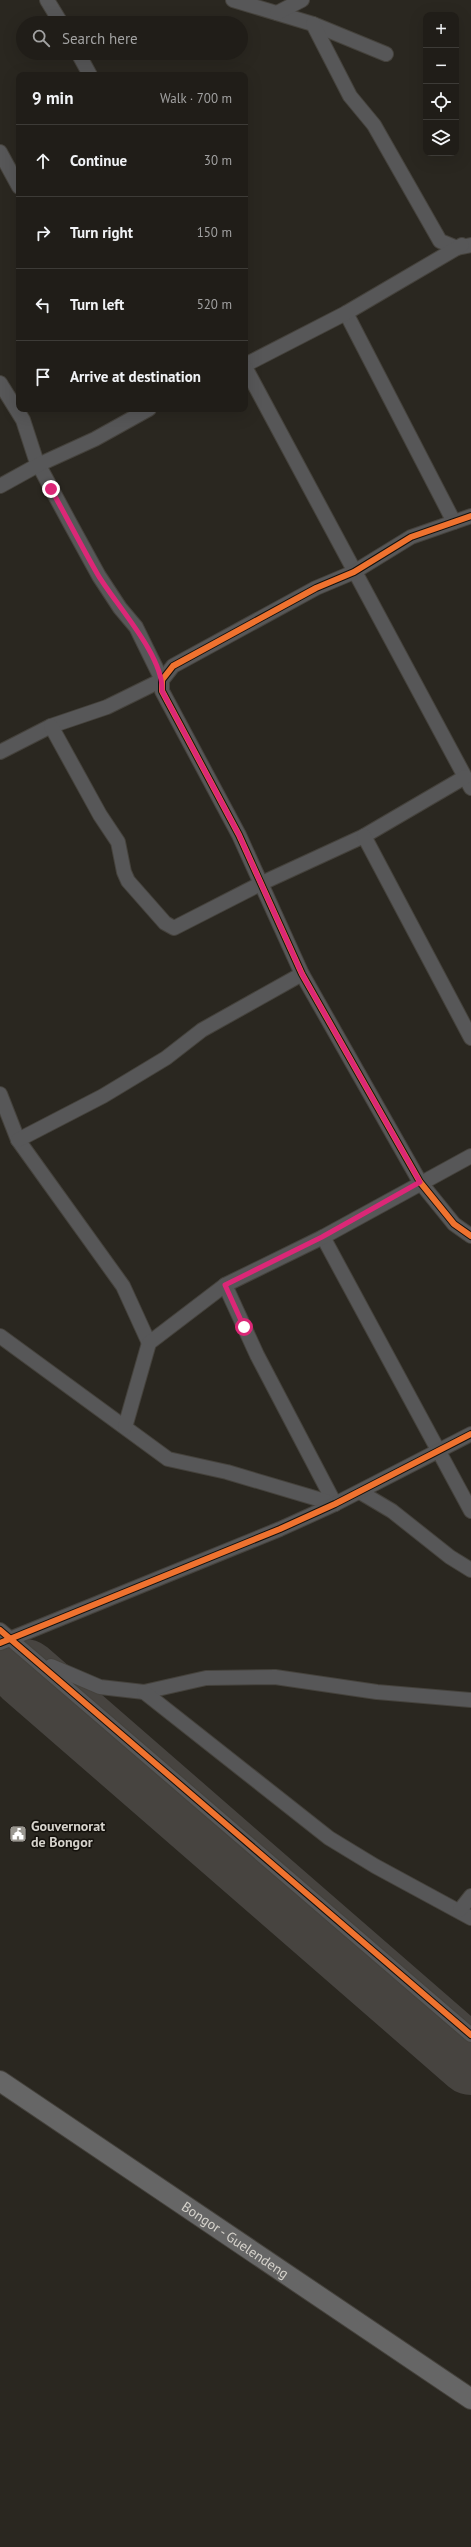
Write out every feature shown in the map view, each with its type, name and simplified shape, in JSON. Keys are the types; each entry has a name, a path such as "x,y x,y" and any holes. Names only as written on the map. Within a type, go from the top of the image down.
{"highway":[{"name":"Bongor - Guelendeng","path":"0,2081 471,2399"}],"street":[{"path":"47,0 56,16"},
{"path":"233,0 313,24 386,54"},
{"path":"277,13 295,6 302,0"},
{"path":"313,24 350,96 374,125 440,241 457,248 471,245"},
{"path":"82,60 88,72"},
{"path":"2,160 16,182"},
{"path":"248,364 346,313 471,240"},
{"path":"346,313 454,522"},
{"path":"52,726 100,815 118,842 124,872 128,881 165,923 174,928 262,883 364,836 468,783 248,372"},
{"path":"0,383 16,409"},
{"path":"18,412 23,420 38,465 99,576 120,608 136,627 162,680 162,691 239,835 302,974 420,1182 454,1224 471,1236"},
{"path":"0,486 38,465 95,439 144,412"},
{"path":"0,752 52,726 107,707 162,680 173,666 316,588 354,572 411,537 471,516"},
{"path":"364,836 471,1038"},
{"path":"18,1140 103,1096 166,1058 202,1030 302,974"},
{"path":"0,1094 18,1140 124,1286 149,1343"},
{"path":"125,1427 149,1343 225,1285 322,1237 420,1182 471,1156"},
{"path":"322,1237 437,1451 471,1511"},
{"path":"225,1285 257,1355 335,1504"},
{"path":"0,1336 168,1458 227,1472 335,1504"},
{"path":"4,1638 280,1529 360,1492 471,1434"},
{"path":"360,1492 392,1511 470,1569"},
{"path":"4,1638 59,1671 100,1687 144,1692 206,1678 275,1677 377,1692 471,1700"},
{"path":"4,1638 471,2035"},
{"path":"144,1692 329,1838 375,1866 466,1914 471,1896"}],"runway":[{"path":"25,1673 471,2061"}],"cycle path":[{"path":"471,516 411,537 354,572 316,588 173,666 162,680 162,691 239,835 302,974 420,1182 454,1224 471,1236"},
{"path":"0,1643 280,1529 335,1504 471,1434"},
{"path":"0,1630 471,2035"}],"place":[{"name":"Gouvernorat de Bongor","path":"18,1834"}],"route":[{"path":"51,489 99,576 120,608 136,627 162,680 162,691 239,835 302,974 420,1182 322,1237 225,1285 244,1327"}]}
